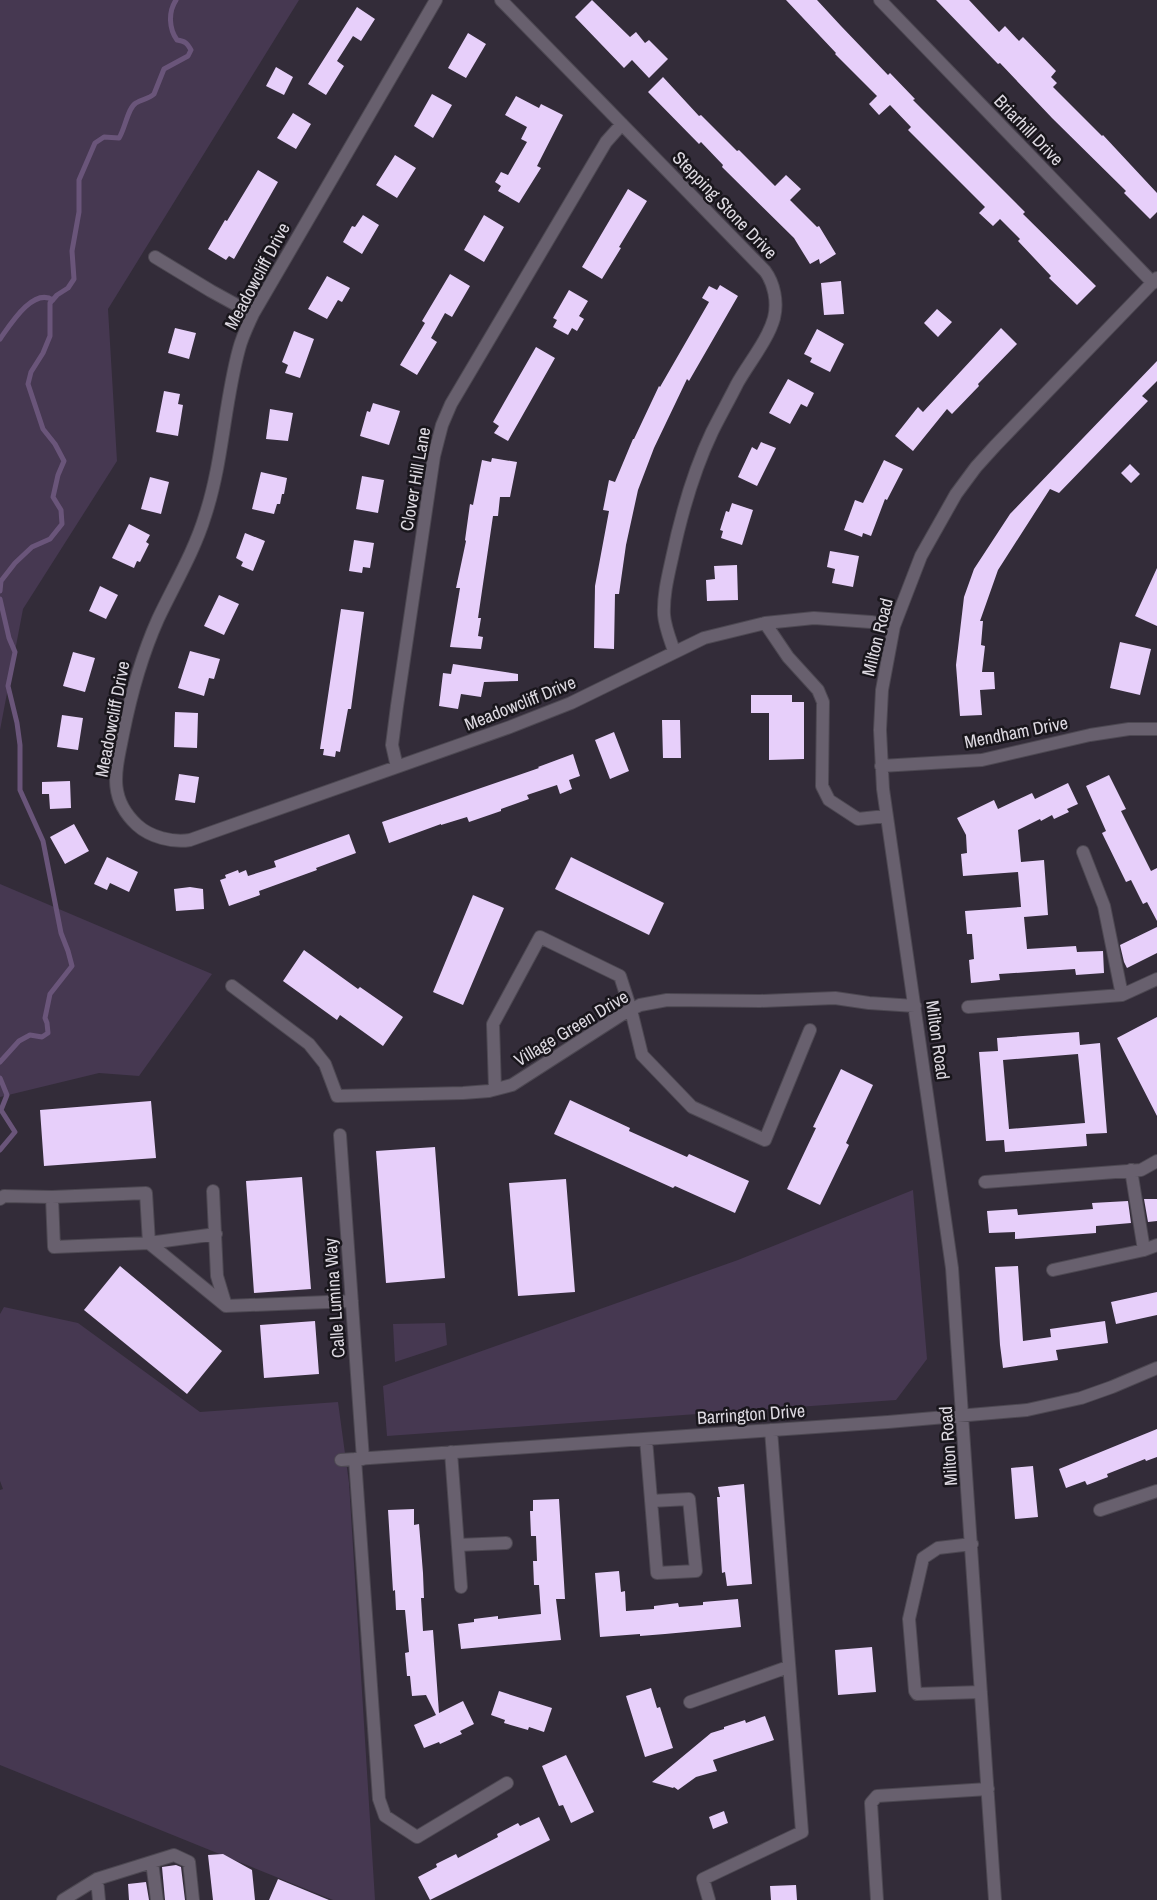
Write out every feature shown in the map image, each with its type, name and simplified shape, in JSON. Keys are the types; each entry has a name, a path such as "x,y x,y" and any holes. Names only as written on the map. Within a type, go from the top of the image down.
{"street":[{"name":"Meadowcliff Drive","path":"436,0 253,314 239,350 218,465 204,518 139,665 116,772 116,786 120,803 128,817 141,829 152,835 181,842 226,828 571,703 704,638 765,622 814,618 871,622 894,626"},
{"name":"Stepping Stone Drive","path":"501,0 765,270 772,285 775,301 774,317 770,329 741,377 712,432 696,469 680,520 667,580 664,614 666,629 674,651"},
{"name":"Briarhill Drive","path":"880,0 1155,280"},
{"name":"Clover Hill Lane","path":"397,767 392,744 397,706 434,456 442,425 451,404 606,142 622,124"},
{"path":"155,257 210,291 253,314"},
{"name":"Milton Road","path":"995,1900 952,1268 886,816 881,766 882,690 894,626 921,556 956,494 995,446 1155,280"},
{"path":"765,622 788,657 818,690 823,702 822,786 828,800 858,819 886,816"},
{"name":"Mendham Drive","path":"881,766 982,760 1090,735 1129,729 1157,729"},
{"path":"1083,852 1104,906 1122,995"},
{"path":"495,1089 493,1024 540,937 620,976 642,1055 692,1107 765,1140 810,1030"},
{"path":"968,1007 1122,995 1157,978"},
{"name":"Village Green Drive","path":"232,986 309,1044 325,1064 337,1096 463,1093 512,1085 640,1005 666,1000 760,1001 835,998 915,1006"},
{"name":"Calle Lumina Way","path":"340,1135 352,1301 359,1459 379,1799 385,1816 417,1837 507,1783"},
{"path":"985,1182 1141,1170 1157,1161"},
{"path":"1131,1170 1144,1250"},
{"path":"213,1191 217,1276 226,1306"},
{"path":"0,1199 4,1196 52,1197 146,1193 149,1243 226,1306 352,1301"},
{"path":"52,1197 54,1247 149,1243 216,1234"},
{"path":"1053,1270 1144,1250 1157,1244"},
{"name":"Barrington Drive","path":"341,1460 1027,1410 1053,1406 1107,1389 1157,1368"},
{"path":"709,1900 703,1879 802,1832 771,1430"},
{"path":"646,1439 651,1501 657,1573 696,1571 689,1499 651,1501"},
{"path":"451,1452 461,1587"},
{"path":"1100,1510 1157,1490"},
{"path":"458,1545 506,1543"},
{"path":"972,1544 938,1548 923,1558 909,1619 915,1691 917,1694 981,1692"},
{"path":"690,1702 788,1666"},
{"path":"877,1900 871,1803 874,1798 877,1796 988,1790"},
{"path":"67,1899 96,1880 174,1855 189,1862 193,1900"},
{"path":"152,1862 157,1900"},
{"path":"96,1880 99,1900"}],"shaded area":[{"path":"0,0 299,0 108,309 117,461 23,609 0,730"},
{"path":"0,884 212,974 139,1076 99,1073 0,1097"},
{"path":"913,1190 927,1359 896,1400 387,1436 383,1386 738,1260"},
{"path":"4,1307 78,1323 200,1412 338,1402 349,1483 375,1900 333,1900 0,1765 0,1490 3,1489 0,1481 0,1314"},
{"path":"445,1323 447,1345 395,1362 393,1324"}],"building":[{"path":"592,0 630,37 636,32 645,43 649,40 668,59 649,78 632,60 624,68 575,17"},
{"path":"786,0 817,0 888,75 890,73 915,99 913,100 1025,212 1023,214 1096,286 1077,305 1049,278 1051,276 1018,241 1020,239 1000,219 993,226 979,213 985,207 908,130 911,127 890,105 879,115 869,104 877,96 835,54"},
{"path":"936,0 969,0 999,32 1005,26 1019,41 1023,37 1056,71 1051,77 1057,83 1053,87 1103,135 1157,193 1157,212 1150,219 1124,193 1126,191"},
{"path":"357,7 375,19 361,41 353,36 337,61 344,66 326,95 308,84"},
{"path":"468,33 486,44 466,78 448,68"},
{"path":"276,67 293,77 284,95 266,86"},
{"path":"663,77 699,116 701,115 737,151 739,150 775,186 786,175 801,189 790,200 817,227 819,226 836,254 820,264 819,259 810,264 794,238 722,167 723,165 701,142 699,144 648,92"},
{"path":"432,94 452,105 433,138 414,126"},
{"path":"516,96 539,108 541,104 563,115 537,166 541,168 519,203 498,191 501,186 495,182 501,172 508,175 527,142 521,139 527,127 505,115"},
{"path":"293,113 311,124 296,149 277,138"},
{"path":"395,155 416,168 397,198 376,185"},
{"path":"258,170 278,182 234,259 229,256 226,260 208,249"},
{"path":"628,189 647,201 602,279 582,267"},
{"path":"363,215 379,225 362,254 343,242 352,226 355,227"},
{"path":"484,215 504,227 484,262 464,250"},
{"path":"450,274 470,286 452,317 445,313 431,338 437,342 417,375 400,365 425,323 422,321"},
{"path":"327,276 350,288 342,302 338,300 327,319 308,309"},
{"path":"841,281 844,314 824,315 821,283"},
{"path":"720,285 738,296 689,381 687,379 654,448 638,490 626,545 619,594 615,594 614,649 594,648 595,586 609,511 603,510 609,480 615,482 633,439 659,386 709,302 702,298 709,286 717,290"},
{"path":"569,290 588,301 579,316 584,319 577,331 572,328 568,335 553,327 557,320 553,318"},
{"path":"937,309 952,322 938,337 924,323"},
{"path":"175,328 196,333 189,359 168,353"},
{"path":"1001,328 1017,344 952,414 947,409 913,451 895,436 918,407 923,412"},
{"path":"817,329 844,344 830,372 810,362 812,358 804,354"},
{"path":"294,331 314,339 300,378 285,373 288,365 282,362"},
{"path":"536,347 555,358 508,441 494,433 499,426 493,422"},
{"path":"1157,361 1157,381 1142,396 1148,401 1059,493 1050,489 998,570 980,621 983,621 981,645 985,646 982,672 994,672 995,689 980,690 982,715 960,716 956,665 964,597 974,569 1010,514"},
{"path":"788,379 814,393 807,407 801,404 790,424 769,413"},
{"path":"164,391 180,394 178,404 183,405 178,436 156,432"},
{"path":"373,403 400,411 389,445 360,436 367,411 370,412"},
{"path":"270,409 293,413 288,441 266,439"},
{"path":"761,442 776,448 757,486 738,477 752,447 757,450"},
{"path":"492,458 517,462 510,497 500,497 498,516 493,516 478,618 481,618 478,636 483,637 481,649 450,647 460,588 456,588 466,541 470,504 473,505 482,460 491,462"},
{"path":"884,460 903,469 887,500 885,499 871,536 863,533 862,537 844,530 855,500 863,503"},
{"path":"1130,464 1140,474 1131,483 1121,473"},
{"path":"261,472 287,478 284,494 282,494 280,504 277,504 274,514 252,509"},
{"path":"362,476 384,480 378,513 356,509"},
{"path":"150,477 169,482 161,514 141,509"},
{"path":"732,503 753,510 742,545 721,538 723,531 720,530 726,511 729,512"},
{"path":"129,524 150,535 146,542 149,544 140,562 137,561 134,568 112,558"},
{"path":"245,533 265,541 253,571 241,566 243,562 236,558"},
{"path":"354,540 374,543 370,568 363,567 362,573 349,571"},
{"path":"830,551 859,556 853,587 832,583 835,569 827,567"},
{"path":"737,565 738,600 707,601 706,580 715,579 714,566"},
{"path":"1157,568 1157,626 1135,616"},
{"path":"100,586 118,595 106,619 89,611"},
{"path":"219,595 239,604 224,635 204,626"},
{"path":"341,609 364,612 351,709 348,709 340,752 336,751 335,757 323,755 324,749 320,749"},
{"path":"1120,642 1151,649 1140,695 1110,688"},
{"path":"190,651 220,659 214,679 209,678 204,696 178,688"},
{"path":"73,652 95,658 85,692 63,686"},
{"path":"453,664 518,674 518,681 484,682 481,697 461,694 458,709 439,706 443,673 451,674"},
{"path":"751,695 792,695 792,702 804,702 804,759 769,760 769,713 751,713"},
{"path":"175,712 198,713 197,748 174,747"},
{"path":"62,715 83,718 78,750 57,747"},
{"path":"662,720 680,720 681,758 663,758"},
{"path":"614,732 629,771 610,779 595,740"},
{"path":"573,754 580,776 569,780 572,789 560,794 557,785 527,795 529,799 501,809 501,811 469,822 467,817 441,824 389,843 382,822 539,768"},
{"path":"179,774 199,777 195,803 175,800"},
{"path":"1109,775 1126,809 1121,811 1151,871 1157,868 1157,921 1147,902 1143,904 1131,880 1126,882 1102,833 1106,831 1086,786"},
{"path":"70,781 71,808 50,809 49,794 42,794 42,782"},
{"path":"1068,783 1078,804 1067,809 1069,812 1054,819 1052,815 1018,830 1021,862 1044,860 1048,915 1024,917 1027,949 1076,946 1077,952 1103,951 1104,973 1076,975 1075,969 999,974 1000,980 971,983 969,960 974,959 972,934 967,934 965,911 1021,907 1018,872 963,876 961,854 967,853 966,835 957,818 994,800 998,809 1032,793 1035,799"},
{"path":"74,824 89,851 65,864 50,837"},
{"path":"349,834 356,853 316,868 317,870 259,891 260,895 229,906 220,880 226,878 225,875 238,870 239,873 246,870 248,876 276,867 274,861"},
{"path":"107,857 138,872 129,892 110,883 107,890 94,884"},
{"path":"571,857 664,903 649,935 555,889"},
{"path":"190,887 203,889 204,909 176,911 174,889"},
{"path":"473,895 504,908 463,1005 433,992"},
{"path":"1157,927 1157,953 1127,968 1120,945"},
{"path":"304,950 358,989 360,987 403,1017 383,1046 340,1015 337,1020 283,981"},
{"path":"1157,1017 1157,1116 1117,1038"},
{"path":"1079,1032 1080,1045 1100,1043 1107,1133 1086,1134 1087,1146 1005,1152 1004,1140 986,1141 979,1052 998,1051 997,1038","holes":["1078,1054 1085,1123 1009,1129 1003,1060"]},
{"path":"841,1069 873,1085 846,1143 849,1145 820,1205 787,1189 816,1128 813,1127"},
{"path":"570,1100 630,1128 629,1131 687,1157 689,1154 749,1181 735,1213 675,1186 673,1188 554,1134"},
{"path":"151,1101 156,1158 44,1166 40,1110"},
{"path":"435,1147 445,1278 386,1283 376,1151"},
{"path":"302,1177 311,1289 254,1293 246,1181"},
{"path":"566,1179 575,1292 518,1296 509,1183"},
{"path":"1144,1199 1157,1199 1157,1221 1148,1222"},
{"path":"1128,1201 1131,1223 1096,1226 1096,1233 1015,1239 1015,1232 989,1233 987,1211 1017,1209 1018,1215 1093,1209 1092,1203"},
{"path":"120,1266 222,1351 187,1394 84,1310"},
{"path":"1018,1266 1023,1341 1051,1337 1050,1329 1105,1321 1108,1343 1056,1350 1058,1360 1003,1368 995,1267"},
{"path":"1157,1292 1157,1315 1116,1324 1111,1302"},
{"path":"315,1321 319,1374 264,1378 260,1325"},
{"path":"1157,1429 1157,1457 1146,1461 1145,1459 1107,1474 1108,1477 1087,1485 1085,1481 1066,1488 1059,1469"},
{"path":"1033,1466 1038,1517 1015,1519 1011,1468"},
{"path":"744,1484 752,1584 727,1586 725,1572 722,1573 717,1497 720,1497 718,1487"},
{"path":"559,1499 565,1599 556,1599 561,1640 461,1649 458,1624 474,1622 474,1619 498,1616 498,1619 541,1614 539,1585 534,1585 533,1561 537,1561 536,1536 531,1536 530,1511 533,1511 533,1500"},
{"path":"414,1509 414,1525 419,1524 423,1573 424,1598 421,1598 423,1631 433,1630 439,1713 463,1701 474,1724 460,1731 462,1734 440,1744 439,1742 424,1748 414,1725 436,1715 426,1695 412,1696 410,1676 407,1676 405,1653 409,1652 405,1610 396,1610 388,1510"},
{"path":"619,1571 621,1592 625,1591 626,1611 654,1609 654,1606 678,1603 679,1607 703,1605 703,1602 738,1599 741,1627 640,1636 640,1634 600,1637 595,1573"},
{"path":"872,1647 876,1692 838,1695 835,1650"},
{"path":"651,1688 657,1708 660,1707 673,1748 645,1757 626,1696"},
{"path":"499,1691 552,1708 544,1732 529,1727 528,1730 504,1723 505,1720 491,1715"},
{"path":"765,1716 774,1740 713,1760 717,1771 696,1777 678,1790 674,1787 652,1782 711,1733 745,1720 746,1723"},
{"path":"566,1755 594,1812 571,1823 563,1805 559,1806 542,1766"},
{"path":"724,1811 728,1823 713,1829 709,1817"},
{"path":"539,1817 550,1840 430,1900 418,1877 437,1867 436,1864 456,1854 458,1858 498,1837 497,1834 518,1823 520,1826"},
{"path":"223,1854 252,1870 255,1900 213,1900 208,1855"},
{"path":"176,1865 181,1867 185,1900 165,1900 162,1867"},
{"path":"278,1879 329,1900 269,1900"},
{"path":"146,1882 149,1900 129,1900 128,1884"},
{"path":"796,1885 797,1900 771,1900 770,1886"}],"waterway":[{"path":"0,591 1,581 15,563 32,547 50,539 62,524 61,510 53,497 58,475 64,461 55,444 43,429 28,384 31,372 43,353 50,336 50,303 57,295 68,288 74,279 72,251 79,212 79,180 95,143 104,137 119,138 133,105 154,94 164,69 188,56 191,50 185,43 177,40 172,31 170,20 176,0"},
{"path":"0,339 16,317 30,303 45,297 53,300"},
{"path":"0,599 9,638 15,652 8,686 20,745 20,790 43,841 61,933 72,966 50,994 45,1018 48,1033 42,1037 30,1035 19,1041 0,1062"},
{"path":"0,1078 7,1095 1,1110 15,1132 0,1150"}]}
